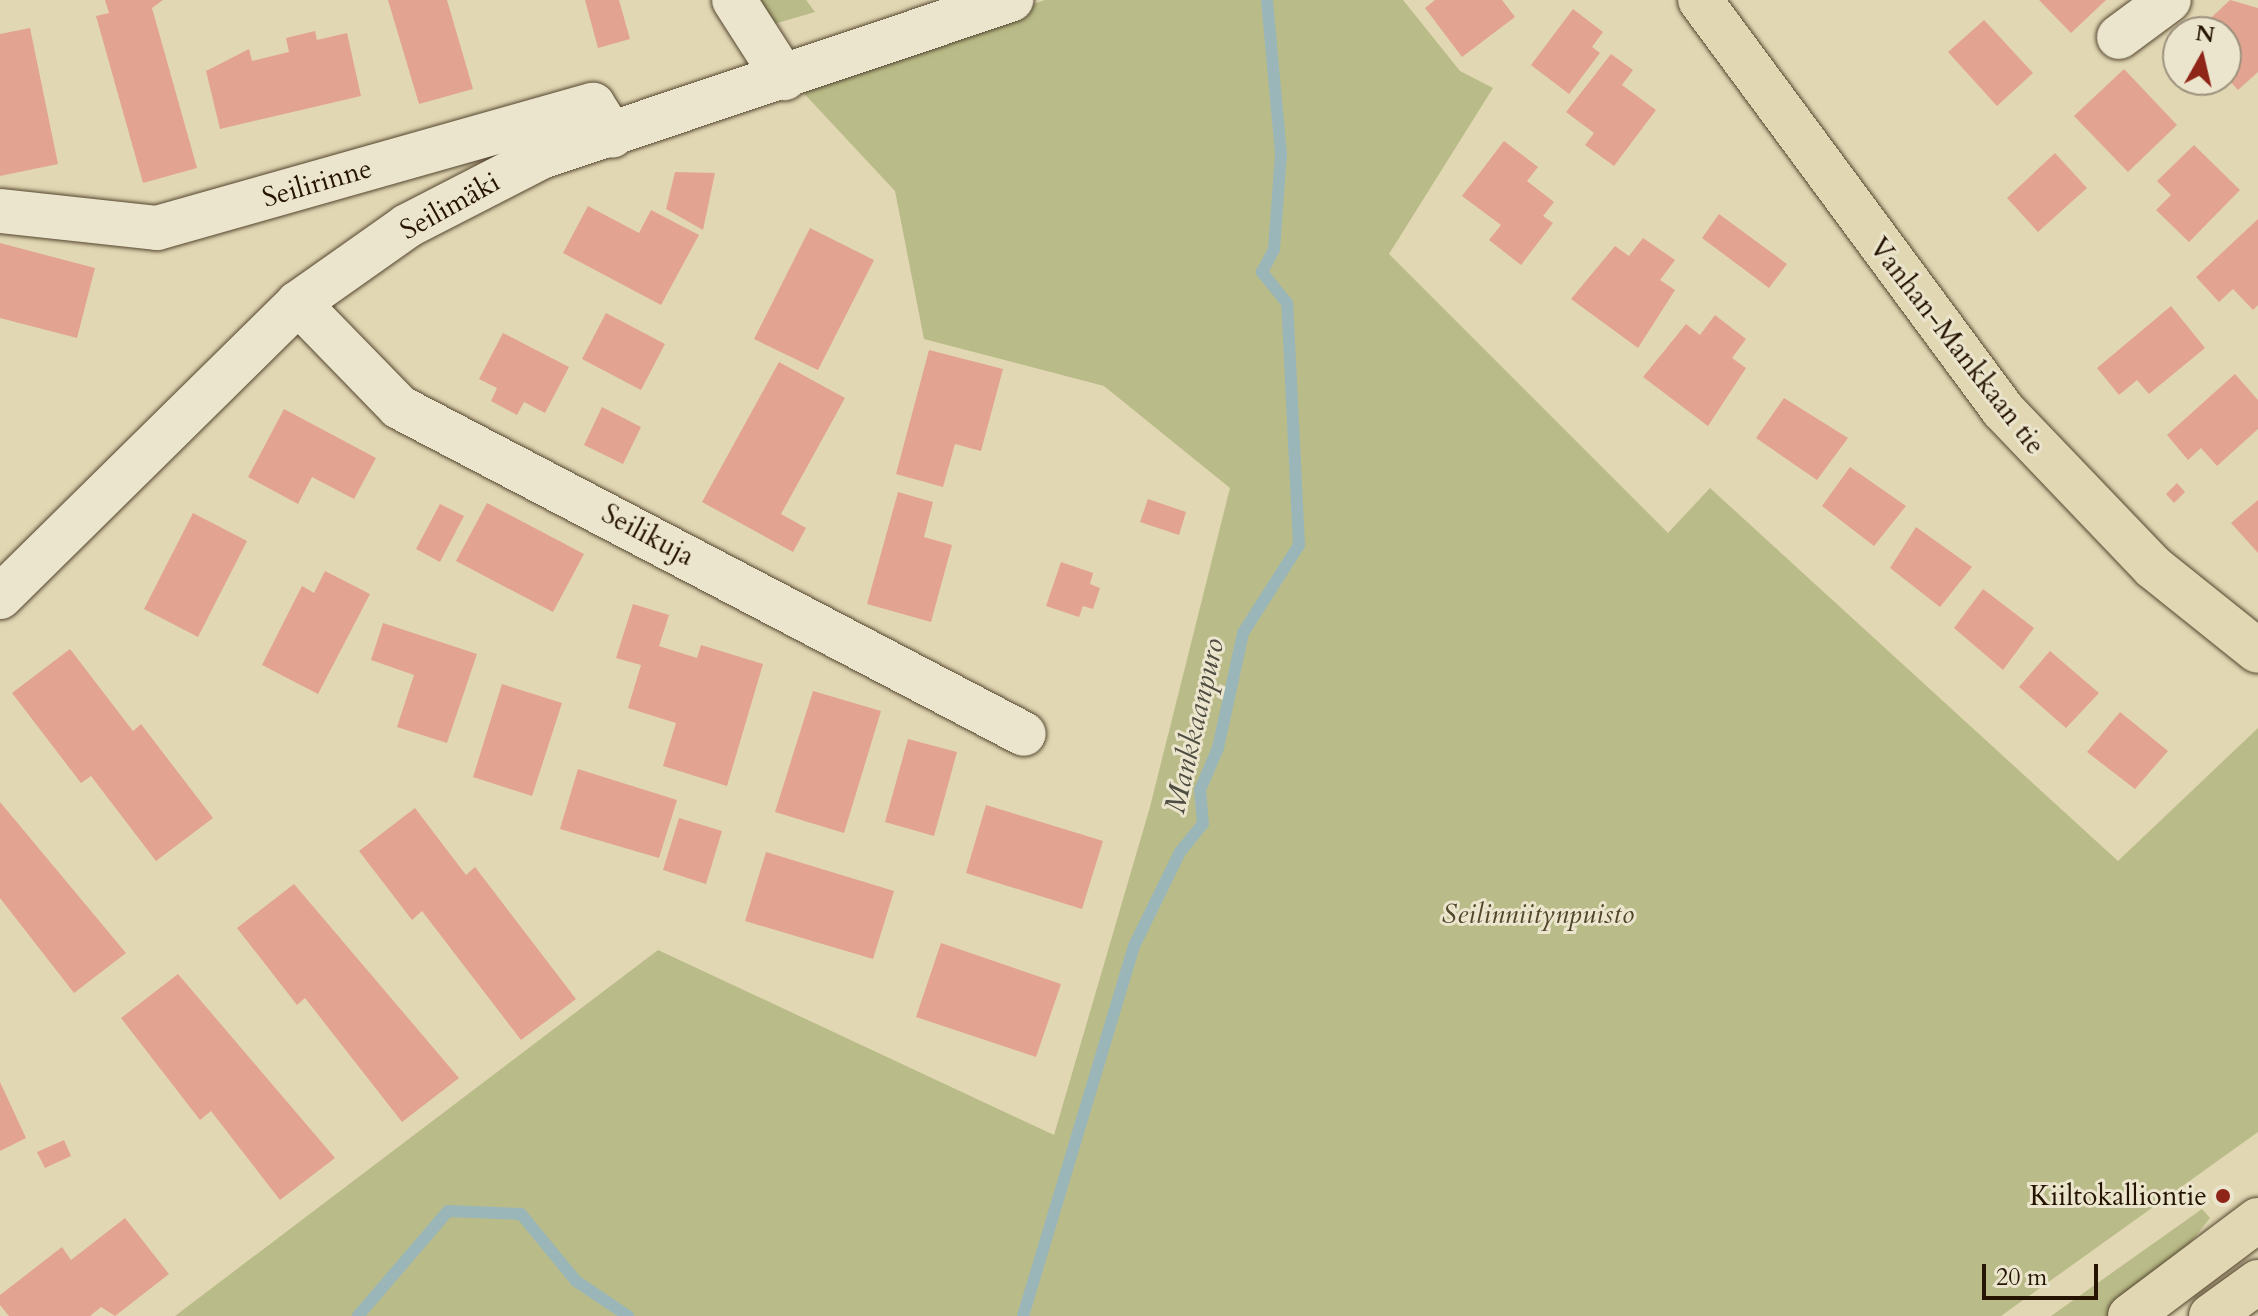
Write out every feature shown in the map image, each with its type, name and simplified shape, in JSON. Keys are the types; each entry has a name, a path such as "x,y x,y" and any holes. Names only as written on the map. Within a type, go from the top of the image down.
{"main road":[{"name":"Vanhan-Mankkaan tie","path":"1700,0 2003,410 2153,567 2258,651"},
{"path":"2130,1316 2258,1220"},
{"path":"2211,1316 2258,1282"}],"street":[{"path":"734,0 784,78"},
{"name":"Seilimäki","path":"0,597 298,303 407,226 541,157 612,136 1011,0"},
{"path":"2119,37 2169,0"},
{"name":"Seilirinne","path":"0,211 157,228 593,105 612,136"},
{"name":"Seilikuja","path":"298,303 399,407 1024,734"}],"green space":[{"path":"756,0 806,0 815,12 774,24"},
{"name":"Seilinniitynpuisto","path":"1045,0 1403,0 1460,71 1493,88 1389,254 1668,533 1710,488 2118,861 2258,728 2258,1132 2001,1316 175,1316 658,950 1054,1135 1150,807 1230,488 1104,386 924,339 895,191 798,87"},
{"path":"2202,1209 2210,1218 2168,1270 2108,1316 2051,1316"}],"building":[{"path":"105,0 163,0 152,8 197,168 143,183 96,16 109,13"},
{"path":"388,0 447,0 473,89 419,104"},
{"path":"585,0 619,0 630,39 598,48"},
{"path":"1435,0 1502,0 1515,17 1462,57 1425,8"},
{"path":"2039,0 2106,0 2071,33"},
{"path":"2230,0 2258,8 2258,72 2242,86 2242,16 2213,16"},
{"path":"1573,9 1603,32 1592,47 1600,53 1569,94 1531,65"},
{"path":"1984,20 2033,73 1997,106 1948,52"},
{"path":"30,28 58,164 0,176 0,34"},
{"path":"315,31 317,40 347,33 361,96 220,129 206,71 249,49 252,61 289,52 286,38"},
{"path":"1611,54 1633,70 1622,85 1656,110 1614,166 1585,145 1594,133 1566,112"},
{"path":"2124,69 2177,125 2128,172 2074,116"},
{"path":"1504,141 1538,167 1527,181 1554,202 1543,216 1553,223 1521,265 1489,240 1501,225 1462,196"},
{"path":"2194,145 2240,190 2189,242 2156,210 2171,195 2157,181"},
{"path":"2055,153 2087,188 2038,232 2007,198"},
{"path":"675,172 715,173 703,230 666,209"},
{"path":"588,206 639,233 651,210 699,235 661,305 563,253"},
{"path":"1719,214 1787,264 1769,288 1702,238"},
{"path":"2258,219 2258,305 2253,310 2233,289 2219,302 2196,277"},
{"path":"810,228 874,260 818,370 754,339"},
{"path":"1643,238 1675,260 1660,280 1675,290 1638,348 1571,299 1615,246 1629,256"},
{"path":"0,243 95,268 77,338 0,318"},
{"path":"2171,306 2205,348 2149,394 2137,380 2119,395 2097,368"},
{"path":"606,313 665,344 641,390 582,359"},
{"path":"1715,315 1746,339 1732,358 1746,368 1708,426 1643,377 1686,324 1700,335"},
{"path":"503,333 569,367 545,413 524,402 517,415 491,401 497,388 479,379"},
{"path":"929,350 1003,369 981,451 955,444 943,487 896,474"},
{"path":"779,362 845,398 781,514 806,528 793,552 702,502"},
{"path":"2235,374 2258,400 2258,429 2217,466 2201,448 2188,460 2167,435"},
{"path":"1784,398 1848,438 1817,480 1756,438"},
{"path":"602,407 641,427 623,464 584,445"},
{"path":"284,409 376,458 354,499 312,477 298,504 248,477"},
{"path":"1850,467 1906,506 1874,546 1822,506"},
{"path":"2177,483 2185,492 2174,503 2166,494"},
{"path":"898,492 933,502 924,537 952,545 931,622 867,604"},
{"path":"1148,499 1186,512 1179,535 1140,522"},
{"path":"2258,500 2258,553 2231,523"},
{"path":"487,503 584,554 553,612 456,561"},
{"path":"440,504 464,516 440,562 416,549"},
{"path":"193,513 247,541 198,637 144,609"},
{"path":"1916,527 1972,567 1940,607 1890,568"},
{"path":"1061,562 1093,573 1090,584 1100,588 1093,609 1083,606 1079,617 1046,606"},
{"path":"325,571 370,594 318,694 262,665 302,586 314,593"},
{"path":"1983,589 2034,628 2003,670 1954,628"},
{"path":"633,604 669,615 659,646 697,658 701,645 763,664 727,786 663,766 676,723 628,708 641,665 616,658"},
{"path":"383,623 477,654 447,743 397,727 414,675 371,660"},
{"path":"70,649 133,731 141,724 213,818 156,861 91,776 81,783 12,693"},
{"path":"2050,651 2099,693 2066,728 2019,687"},
{"path":"502,684 562,703 532,796 473,777"},
{"path":"813,691 881,711 844,833 775,812"},
{"path":"2120,712 2168,751 2135,789 2087,752"},
{"path":"908,739 957,752 934,836 885,822"},
{"path":"578,769 677,800 659,858 560,829"},
{"path":"0,802 126,953 74,993 0,898"},
{"path":"986,805 1103,841 1082,909 966,873"},
{"path":"415,808 466,875 475,867 576,999 521,1040 422,911 412,920 359,851"},
{"path":"679,818 722,831 706,884 663,870"},
{"path":"766,852 894,891 873,959 745,921"},
{"path":"294,884 459,1078 402,1122 305,998 297,1005 237,928"},
{"path":"941,943 1061,984 1036,1057 916,1017"},
{"path":"178,974 335,1158 280,1200 211,1111 200,1120 121,1018"},
{"path":"0,1082 26,1138 0,1151"},
{"path":"64,1140 71,1156 45,1168 37,1152"},
{"path":"125,1218 169,1274 115,1316 101,1307 90,1316 9,1316 0,1305 0,1295 62,1247 71,1260"}],"waterway":[{"name":"Mankkaanpuro","path":"1023,1316 1134,946 1180,852 1203,824 1200,790 1218,748 1243,633 1299,545 1287,303 1262,272 1274,249 1281,154 1267,0"},
{"path":"358,1316 448,1211 521,1214 576,1281 628,1316"}],"place":[{"name":"Kiiltokalliontie","path":"2223,1196"}]}
